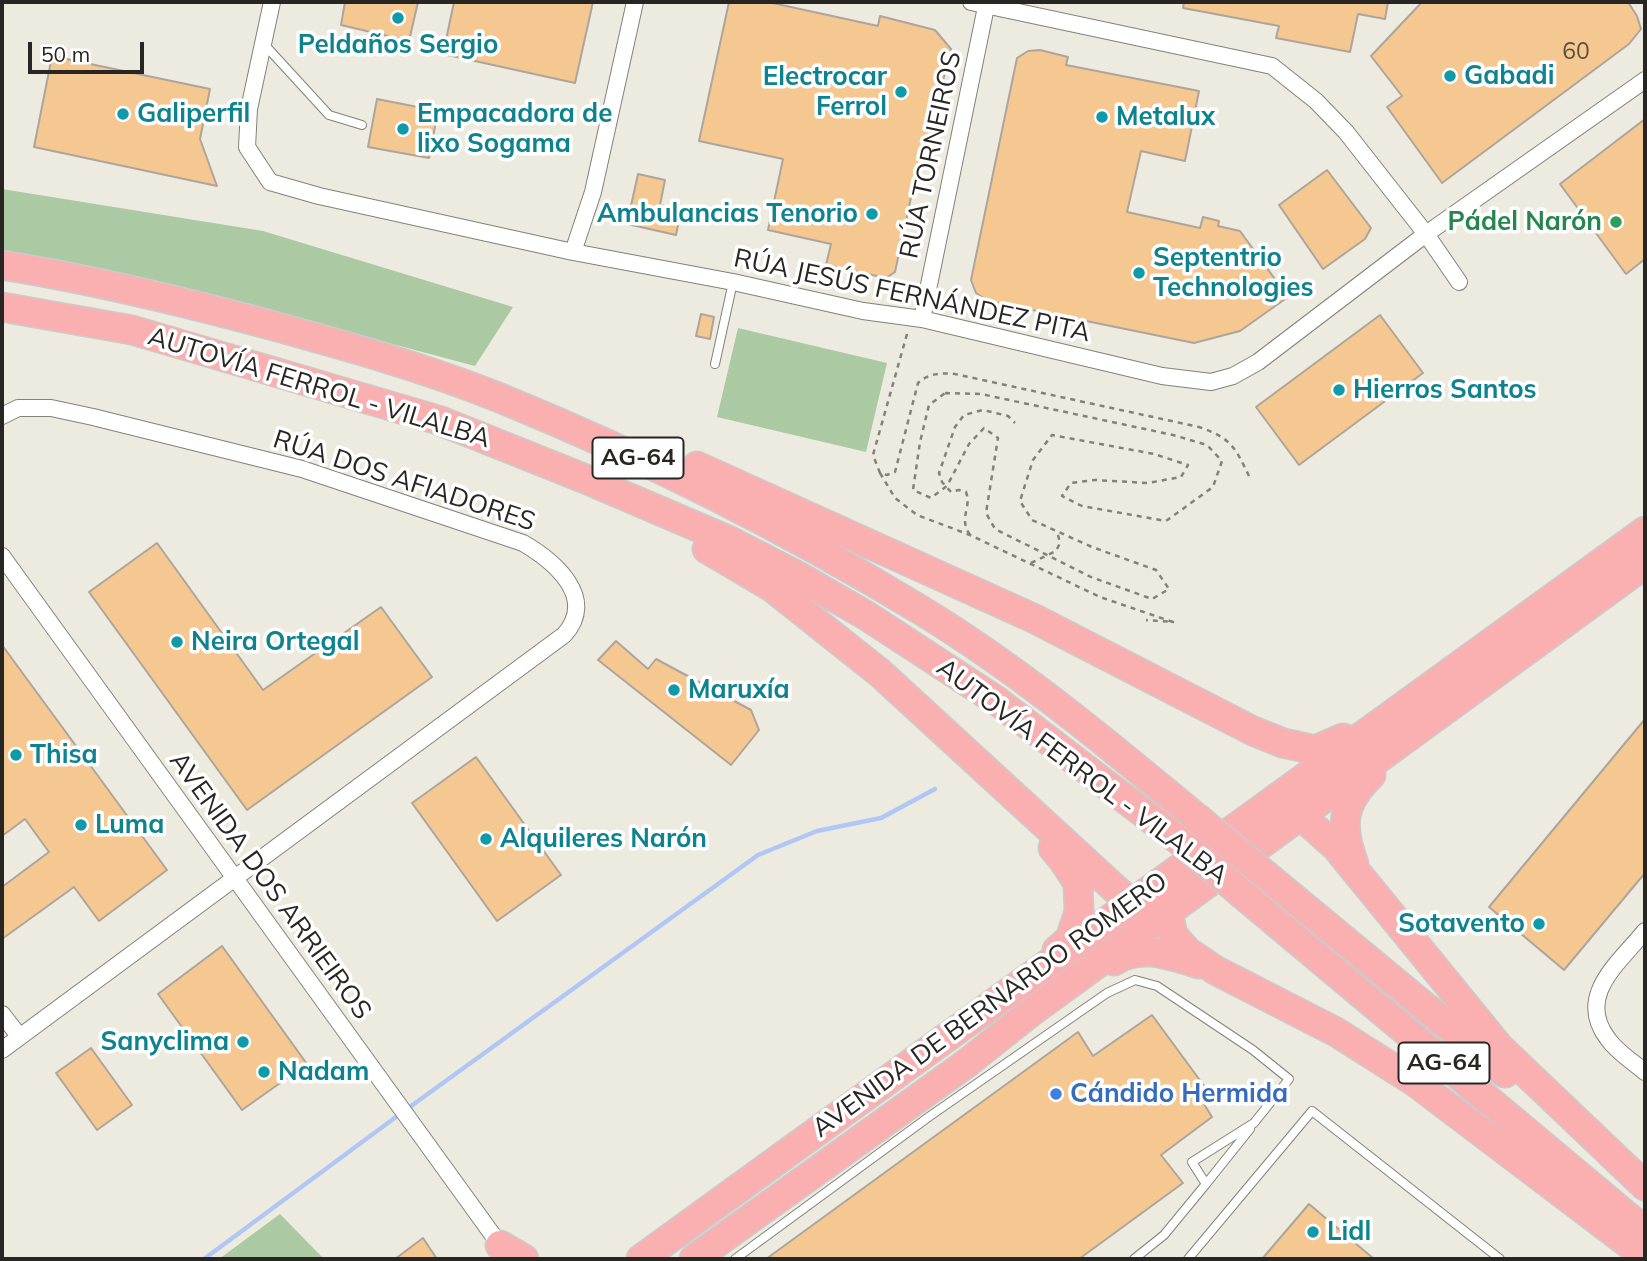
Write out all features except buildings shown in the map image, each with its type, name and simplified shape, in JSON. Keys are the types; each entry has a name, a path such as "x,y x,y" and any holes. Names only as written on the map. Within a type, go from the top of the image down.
{"highway":[{"name":"AUTOVÍA FERROL - VILALBA","path":"2,265 172,299 369,352 498,397 624,451 746,510 921,610 1085,725 1645,1187"},
{"name":"AUTOVÍA FERROL - VILALBA","path":"2,307 132,330 438,420 728,540 798,576 867,616 997,701 1180,841 1645,1231"},
{"path":"498,397 677,457 1035,619 1253,731 1283,743 1315,750 1354,734 1398,709"},
{"path":"583,478 773,588 880,673 1125,898 1152,906 1176,904"},
{"name":"AVENIDA DE BERNARDO ROMERO","path":"694,1259 967,1063 1176,904 1398,709 1644,541"},
{"name":"AVENIDA DE BERNARDO ROMERO","path":"641,1259 1173,872 1415,732 1645,564"},
{"path":"1253,731 1276,756 1287,778 1282,811 1319,830 1357,870 1500,1048 1645,1187"},
{"path":"1357,870 1344,827 1348,805 1366,780 1415,732"},
{"path":"954,740 1063,860 1078,883 1079,912 1070,939 1016,986"},
{"path":"1173,872 1176,904 1173,935 1187,951 1215,970 1335,1032 1415,1082 1645,1256"},
{"path":"1031,1012 1119,957 1151,950 1215,970"},
{"path":"501,1252 524,1259"}],"street":[{"name":"RÚA JESÚS FERNÁNDEZ PITA","path":"272,2 249,109 247,146 270,182 319,196 573,252 733,282 863,311 917,318 1162,376 1211,382 1233,376 1258,362 1426,234 1645,80"},
{"path":"573,252 593,191 635,2"},
{"path":"981,3 1272,66 1316,101 1346,132 1460,282"},
{"name":"RÚA TORNEIROS","path":"917,318 981,3"},
{"name":"RÚA DOS AFIADORES","path":"2,416 18,408 51,408 302,469 523,543 544,555 562,572 572,590 575,608 574,624 564,635 2,1050"},
{"name":"AVENIDA DOS ARRIEIROS","path":"2,556 501,1252"},
{"path":"1645,931 1602,983 1595,1002 1597,1021 1609,1041 1645,1072"},
{"path":"2,1014 19,1036"}],"lane":[{"path":"263,43 329,115 362,125"},
{"path":"715,364 733,282"},
{"path":"735,1259 930,1116 1107,993 1135,980 1157,986 1253,1050 1289,1079 1144,1259"},
{"path":"1188,1259 1312,1111 1500,1259"},
{"path":"1206,1184 1192,1162 1254,1123"},
{"path":"1134,1259 1164,1236"}],"path":[{"path":"917,318 873,455 895,498 917,514 970,535 1100,597 1173,622 1146,620"},
{"path":"880,473 887,475 895,472 918,383 925,376 943,373 1199,427 1225,438 1234,448 1249,476"},
{"path":"944,394 981,394 1173,435 1207,445 1222,461 1213,487 1166,521 1082,506 1062,496 1071,483 1096,480 1148,483 1181,477 1188,465 1154,454 1052,435 1033,460 1020,500 1032,520 1156,570 1169,589 1152,599 1091,577 995,530 986,513 998,438 984,428 969,444 947,486 931,498 913,490 929,405 944,394"},
{"path":"970,535 963,519 968,499 965,492 959,489 951,492 942,482 939,473 955,427 964,415 983,410 1008,416 1015,423"},
{"path":"1031,563 1056,551 1060,543 1057,531"}],"green space":[{"path":"2,189 263,231 513,307 475,366 238,303 2,261"},
{"path":"738,328 887,363 866,452 717,417"},
{"path":"280,1214 324,1259 219,1259"}],"waterway":[{"path":"407,1109 758,855 817,831 881,818 935,789"},
{"path":"204,1259 400,1114"}],"place":[{"name":"Peldaños Sergio","path":"398,18"},
{"name":"Gabadi","path":"1450,76"},
{"name":"Electrocar Ferrol","path":"901,92"},
{"name":"Galiperfil","path":"123,114"},
{"name":"Metalux","path":"1102,117"},
{"name":"Empacadora de lixo Sogama","path":"403,129"},
{"name":"Ambulancias Tenorio","path":"872,214"},
{"name":"Pádel Narón","path":"1616,222"},
{"name":"Septentrio Technologies","path":"1139,273"},
{"name":"Hierros Santos","path":"1339,390"},
{"name":"Neira Ortegal","path":"177,642"},
{"name":"Maruxía","path":"674,690"},
{"name":"Thisa","path":"16,755"},
{"name":"Luma","path":"81,825"},
{"name":"Alquileres Narón","path":"486,839"},
{"name":"Sotavento","path":"1539,924"},
{"name":"Sanyclima","path":"243,1042"},
{"name":"Nadam","path":"264,1072"},
{"name":"Cándido Hermida","path":"1056,1094"},
{"name":"Lidl","path":"1313,1232"}]}
